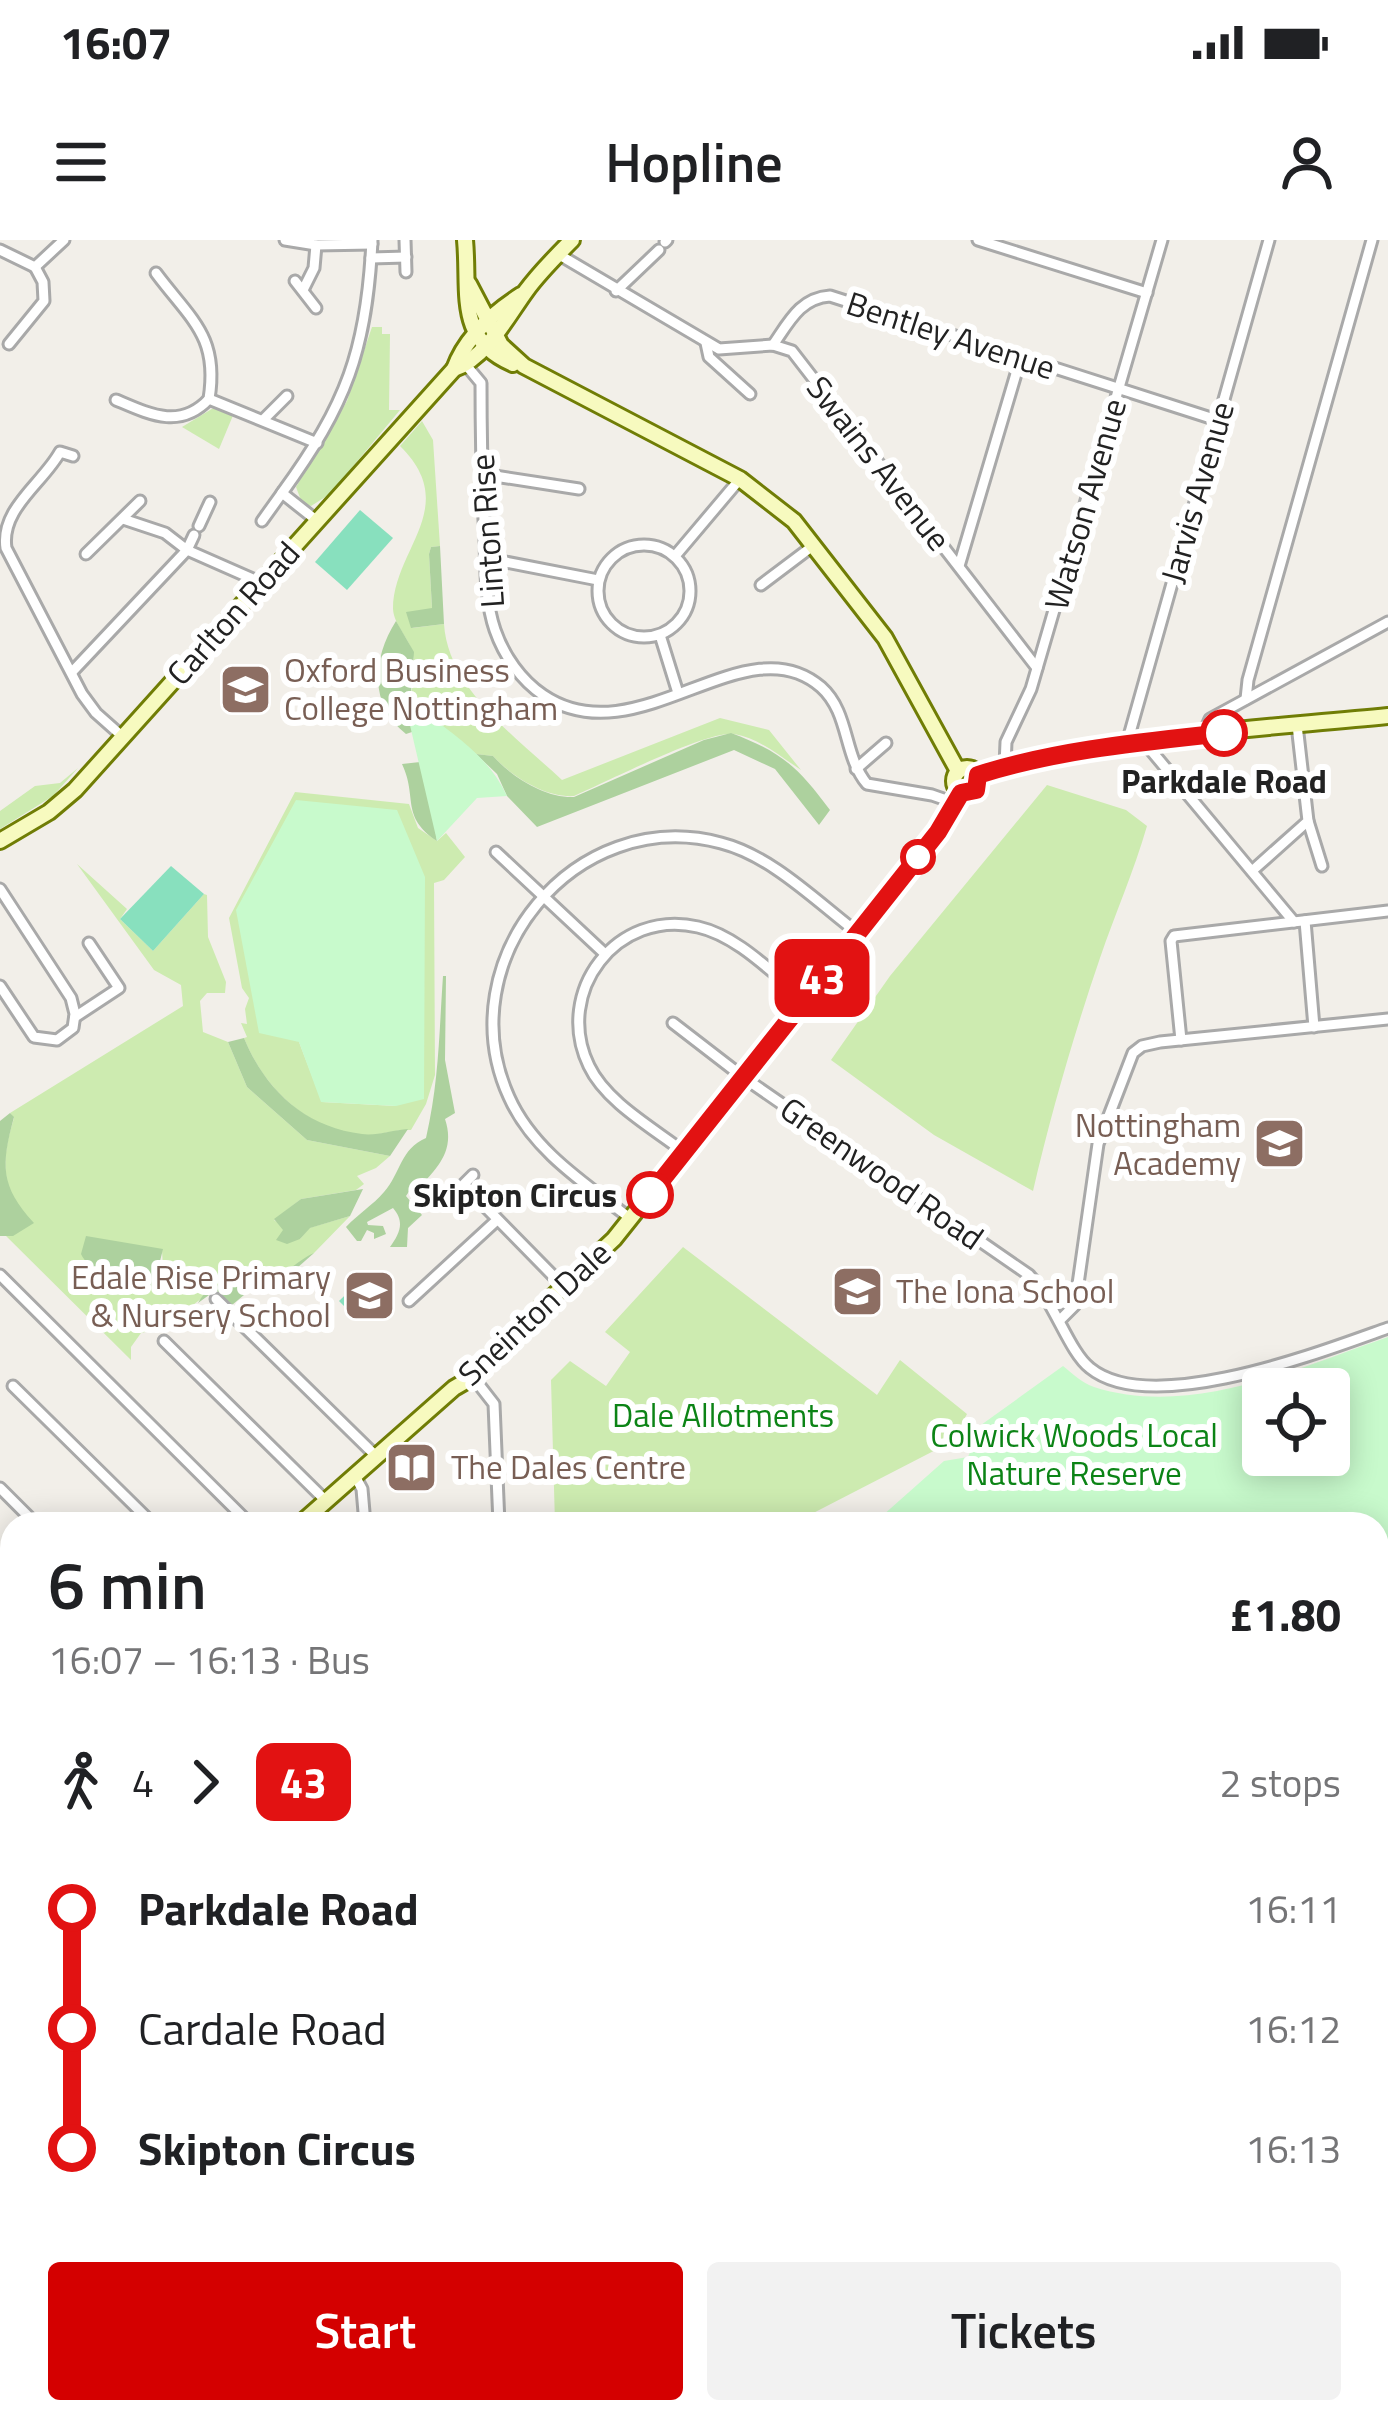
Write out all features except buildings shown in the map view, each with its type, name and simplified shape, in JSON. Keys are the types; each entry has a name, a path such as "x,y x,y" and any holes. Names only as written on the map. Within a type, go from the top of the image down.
{"street":[{"path":"35,266 64,240"},
{"path":"262,521 334,415 366,321 372,242 316,245 285,240"},
{"path":"405,240 406,272"},
{"path":"465,240 467,299 484,334 524,366 740,479 772,502 814,545 896,655 958,771"},
{"name":"Carlton Road","path":"0,841 62,802 460,367 461,350 484,334 572,240"},
{"path":"978,240 1147,293"},
{"name":"Watson Avenue","path":"1005,766 1006,742 1022,714 1037,668 1162,240"},
{"name":"Jarvis Avenue","path":"1127,745 1269,240"},
{"path":"1246,699 1372,240"},
{"path":"616,291 663,244"},
{"path":"316,245 314,268 299,286 316,308"},
{"path":"0,250 35,266 43,282 44,301 9,344"},
{"path":"558,254 706,343 735,351 773,345"},
{"path":"370,259 406,257"},
{"path":"116,400 172,418 187,415 209,399 213,366 209,345 156,273"},
{"path":"469,284 479,298 505,305"},
{"name":"Carlton Road","path":"484,334 505,305 525,292"},
{"name":"Bentley Avenue","path":"773,345 802,305 830,296 1217,420"},
{"path":"479,298 484,334"},
{"path":"706,343 710,357 750,394"},
{"name":"Swains Avenue","path":"773,345 793,351 1037,668"},
{"path":"958,566 1022,357"},
{"name":"Linton Rise","path":"460,367 481,383 487,597 495,632 530,687 560,707 595,716 635,710 755,669 778,668 820,686 842,714 856,769"},
{"path":"264,419 279,397"},
{"path":"209,399 317,443"},
{"path":"73,456 60,452 12,513 4,536 95,713 123,736"},
{"path":"482,474 579,489"},
{"path":"675,556 740,479"},
{"path":"282,493 316,520"},
{"path":"86,554 140,501"},
{"path":"72,672 187,550 210,502"},
{"path":"123,519 165,533 187,550 262,583"},
{"path":"653,545 675,556 688,576 689,599 679,621 660,634 635,637 613,626 599,605 598,580 609,560 629,547 653,545"},
{"path":"760,585 814,545"},
{"path":"485,558 598,580"},
{"path":"1203,735 1210,718 1388,622"},
{"path":"660,634 678,693"},
{"path":"958,771 971,769 978,775 1144,742 1388,716"},
{"path":"1297,725 1308,821 1322,866"},
{"path":"1144,742 1300,921 1315,1027"},
{"path":"886,743 856,769 867,784 958,798 953,780 958,771"},
{"name":"Sneinton Dale","path":"314,1512 472,1377 631,1219 938,832 958,798 976,790 978,775"},
{"path":"1252,871 1308,821"},
{"path":"631,1219 560,1164 531,1133 509,1099 495,1056 493,1006 500,966 515,930 541,896 568,871 604,850 640,839 702,838 767,864 858,933"},
{"path":"496,852 604,953"},
{"path":"0,889 70,998 73,1028 57,1040 34,1037 0,986"},
{"path":"1181,1040 1174,936 1388,911"},
{"path":"684,1152 613,1097 591,1071 582,1049 578,1014 582,993 604,953 628,935 647,929 667,924 699,927 729,940 805,999"},
{"path":"75,1017 119,988 89,943"},
{"path":"1061,1319 1075,1305 1098,1144 1129,1061 1142,1046 1388,1019"},
{"name":"Greenwood Road","path":"673,1023 743,1077 1014,1264 1040,1287 1082,1360 1095,1372 1124,1381 1205,1382 1282,1365 1388,1328"},
{"path":"452,1196 473,1175"},
{"path":"464,1185 565,1288"},
{"path":"409,1301 415,1290 496,1220"},
{"path":"0,1275 238,1512"},
{"path":"0,1297 13,1287"},
{"path":"216,1299 377,1457"},
{"path":"164,1341 326,1502"},
{"path":"472,1377 494,1404 499,1512"},
{"path":"13,1386 141,1512"},
{"path":"355,1476 362,1489 364,1512"},
{"path":"0,1488 24,1512"}],"green space":[{"path":"372,327 382,327 382,334 390,334 389,410 400,410 330,494 311,506 302,503 296,487 347,401"},
{"path":"215,407 234,413 219,449 182,427"},
{"path":"422,421 433,440 440,546 431,547 429,554 432,609 412,628 444,624 448,648 471,691 525,747 562,780 720,718 769,730 801,770 752,739 721,735 680,748 574,796 563,796 530,785 493,756 476,754 418,708 410,707 413,658 393,609 396,587 425,509 418,468 400,446"},
{"path":"360,510 393,538 347,590 315,562"},
{"path":"440,546 444,624 411,628 406,612 432,608 429,554 431,547"},
{"path":"396,621 414,652 410,707 415,731 406,734 385,709 378,681 382,651"},
{"path":"410,707 469,746 507,796 477,798 437,841 409,721"},
{"path":"731,733 776,754 798,772 830,810 819,825 775,769 734,750 537,827 476,754 493,756 541,790 574,797 704,740"},
{"path":"420,762 437,841 414,815 402,764"},
{"path":"78,768 53,796 0,829 0,811 35,786 60,783"},
{"path":"1047,785 1126,810 1147,826 1081,1016 1033,1191 934,1135 831,1060 890,976"},
{"path":"295,792 409,804 418,828 437,841 446,833 465,857 444,880 434,883 435,1075 411,1130 370,1135 343,1131 306,1115 275,1089 244,1038 241,1023 247,1024 249,998 242,988 229,918","holes":["299,1042 396,1106 322,1102"]},
{"path":"296,800 397,810 425,877 424,1099 396,1106 321,1102 299,1042 259,1033 236,910"},
{"path":"77,864 127,909 120,919 153,951 207,895 208,937 226,982 225,993 207,993 200,1001 203,1032 228,1042 247,1087 307,1140 390,1156 357,1176 364,1184 356,1190 301,1199 274,1220 300,1239 309,1228 350,1216 314,1253 294,1267 255,1280 225,1280 179,1316 159,1313 149,1319 149,1331 141,1333 131,1347 131,1360 3,1233 14,1204 5,1161 14,1118 10,1113 183,1006 181,985 154,970","holes":["162,1250 163,1268 132,1285 95,1271 85,1262"]},
{"path":"171,866 204,894 153,951 120,919"},
{"path":"443,976 445,1060 455,1113 445,1119 446,1151 430,1176 406,1196 422,1215 408,1228 407,1247 390,1247 400,1228 393,1208 367,1222 383,1226 386,1234 374,1239 374,1233 367,1230 357,1241 346,1227 384,1192 406,1155 426,1138"},
{"path":"244,1038 275,1089 305,1114 362,1134 408,1129 390,1156 307,1140 247,1087 228,1042"},
{"path":"10,1113 14,1117 6,1174 15,1198 34,1223 13,1236 0,1236 0,1121"},
{"path":"363,1189 350,1216 310,1228 287,1244 276,1240 283,1230 274,1219 301,1199"},
{"path":"86,1236 163,1249 160,1261 169,1277 148,1287 109,1279 81,1254"},
{"name":"Dale Allotments","path":"683,1247 877,1395 900,1360 967,1414 953,1441 815,1512 555,1512 551,1380 570,1361 606,1386 630,1352 605,1332"},
{"path":"314,1253 288,1276 250,1290 232,1305 216,1290 198,1303 214,1287 279,1274"},
{"path":"369,1272 386,1289 356,1318 339,1301"},
{"name":"Colwick Woods Local Nature Reserve","path":"1388,1337 1388,1512 887,1512 944,1461 968,1457 981,1425 1063,1366 1094,1387 1131,1395 1205,1393 1242,1385 1242,1476 1350,1476 1350,1368 1301,1368"}],"bus line":[{"name":"43","path":"650,1195 938,832 961,793 976,790 978,775 1127,745 1224,733"}],"place":[{"name":"Oxford Business College Nottingham","path":"245,689"},
{"name":"Parkdale Road","path":"1224,733"},
{"name":"Nottingham Academy","path":"1280,1144"},
{"name":"Skipton Circus","path":"650,1195"},
{"name":"The Iona School","path":"857,1291"},
{"name":"Edale Rise Primary & Nursery School","path":"370,1296"},
{"name":"The Dales Centre","path":"412,1467"}]}
